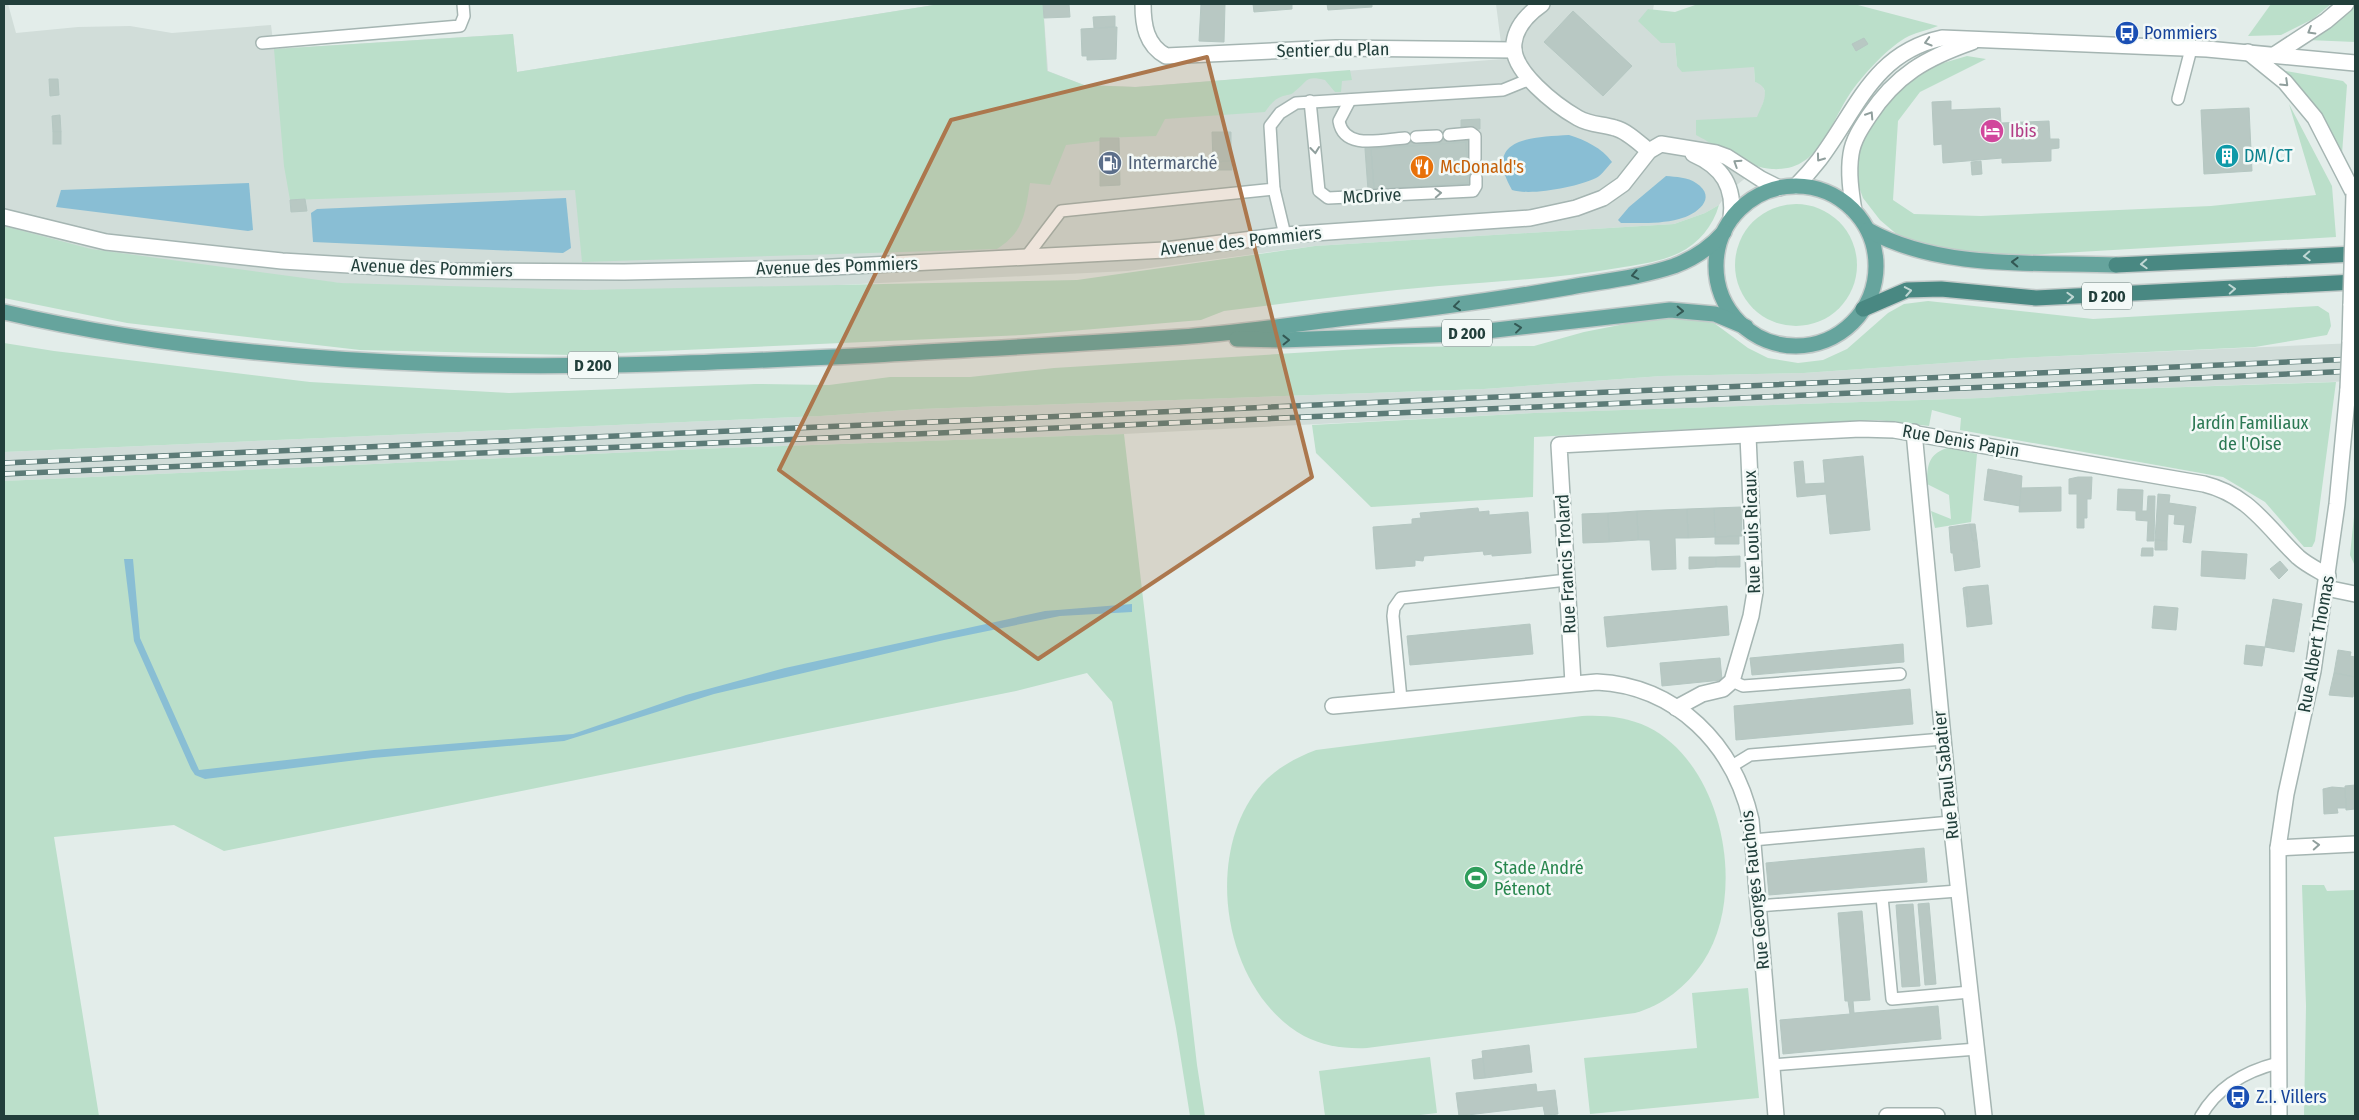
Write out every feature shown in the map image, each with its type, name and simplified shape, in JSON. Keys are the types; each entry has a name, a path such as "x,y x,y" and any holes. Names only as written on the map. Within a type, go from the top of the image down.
{"highway":[{"name":"D 200","path":"2116,265 2355,254"},
{"name":"D 200","path":"1863,309 1907,290 1941,289 2036,298 2355,282"}],"main road":[{"path":"1796,186 1828,192 1854,211 1868,230 1874,250 1876,270 1872,290 1863,309 1842,331 1814,343 1793,345 1763,338 1746,327 1731,312 1718,283 1718,252 1727,226 1752,199 1779,188 1796,186"},
{"name":"D 200","path":"4,312 128,335 243,351 354,360 475,365 628,365 714,362 1185,337 1466,305 1644,274 1673,266 1696,256 1716,241 1727,226"},
{"name":"D 200","path":"1868,230 1897,245 1952,258 2116,265"},
{"name":"D 200","path":"1185,337 1280,340 1433,335 1486,332 1670,310 1715,314 1746,327"}],"street":[{"name":"Sentier du Plan","path":"1143,4 1146,33 1154,48 1166,56 1336,48 1514,50"},
{"path":"1542,4 1519,27 1513,44 1520,65 1530,79 1550,98 1578,118 1593,125 1616,128 1650,150 1660,144 1716,153 1727,157 1760,179 1779,188"},
{"path":"2274,55 2326,21 2346,4"},
{"path":"1796,186 1820,159 1869,83 1888,64 1910,49 1930,41 1953,38 1976,41 2191,49 2248,52 2355,63"},
{"path":"1854,211 1850,176 1852,146 1880,99 1898,80 1920,65 1949,50 1976,41"},
{"path":"2248,52 2285,82 2315,118 2354,194"},
{"path":"1676,147 1706,160 1720,170 1732,200 1727,226"},
{"name":"Avenue des Pommiers","path":"4,217 106,242 282,261 450,271 814,268 1165,250 1285,235 1510,219 1562,212 1590,204 1613,192 1623,184 1650,150"},
{"name":"Rue Albert Thomas","path":"2279,1116 2278,848 2288,786 2310,689 2327,582 2348,389 2355,170"},
{"name":"Rue Denis Papin","path":"1559,445 1860,429 1914,432 2223,489 2251,507 2299,557 2327,582"},
{"name":"Rue Paul Sabatier","path":"1914,432 1958,891 1984,1116"},
{"name":"Rue Louis Ricaux","path":"1732,681 1752,616 1755,592 1748,436"},
{"name":"Rue Francis Trolard","path":"1559,445 1573,683"},
{"path":"2327,582 2355,594"},
{"path":"1676,708 1702,694 1723,689 1732,681"},
{"name":"Rue Georges Fauchois","path":"1333,706 1573,683 1612,683 1652,695 1676,708 1708,734 1732,766 1744,791 1751,820 1776,1116"},
{"path":"2278,848 2355,844"},
{"path":"1887,1116 1937,1116"}],"lane":[{"path":"262,43 460,26 464,16 463,4"},
{"path":"2178,98 2191,49"},
{"path":"1285,235 1274,189 1270,126 1274,119 1287,107 1296,103 1310,101 1503,90 1530,79"},
{"path":"1350,100 1339,121 1344,134 1352,139 1361,141 1471,133 1475,136 1475,159"},
{"name":"McDrive","path":"1310,101 1319,191 1328,198 1473,191 1476,186 1476,178"},
{"path":"1026,257 1061,211 1274,189"},
{"path":"1401,699 1392,616 1394,608 1401,598 1567,580"},
{"path":"1732,681 1743,686 1900,674"},
{"path":"1732,766 1750,755 1943,739"},
{"path":"1753,840 1951,822"},
{"path":"1758,906 1958,891"},
{"path":"1882,897 1892,999 1970,992"},
{"path":"1772,1065 1977,1049"},
{"path":"2201,1116 2212,1099 2230,1083 2254,1070 2278,1063"}],"highlighted area":[{"path":"1207,57 1312,477 1038,659 779,470 951,120"}],"shaded area":[{"path":"4,4 8,4 16,33 78,27 130,26 172,33 271,25 274,49 513,34 517,72 940,4 1043,4 1048,71 1084,85 1135,87 1503,59 1496,4 1654,4 1653,10 1648,9 1675,43 1677,66 1754,67 1755,82 1762,84 1766,95 1752,133 1752,173 1729,191 1719,205 1705,213 1674,224 1315,246 1128,271 755,289 433,292 92,259 4,236"},
{"path":"2355,343 2355,381 2098,390 1982,398 1534,413 1124,434 723,448 4,481 4,452 821,416 921,409 1484,389 1662,376 1804,373 2017,358"}],"green space":[{"path":"940,4 1043,4 1047,71 1084,85 1136,87 1350,70 1352,80 1342,81 1341,92 1335,92 1325,80 1313,78 1307,80 1292,94 1280,97 1265,112 1165,119 1156,136 1101,138 1100,141 1066,145 1050,185 1030,183 1022,221 1018,229 1006,243 997,249 582,262 575,190 290,200 284,166 274,49 513,34 517,72"},
{"path":"1698,4 1854,4 1938,26 1909,36 1893,46 1877,61 1851,92 1821,144 1812,154 1801,163 1788,168 1772,169 1743,161 1696,135 1696,120 1757,117 1765,97 1765,92 1764,88 1755,82 1754,67 1682,72 1677,66 1675,43 1661,43 1638,21 1648,9 1675,12"},
{"path":"2271,4 2331,4 2313,19 2281,35 2248,36"},
{"path":"2355,4 2355,42 2308,40"},
{"path":"1967,56 1986,59 1920,92 1898,121 1893,200 1914,214 1981,216 2211,206 2316,195 2289,104 2332,186 2336,237 2009,256 1939,248 1900,237 1880,220 1863,198 1855,176 1861,145 1880,107 1901,89 1933,66"},
{"path":"2286,71 2343,81 2347,85 2342,154 2311,101 2285,73"},
{"path":"1796,204 1808,205 1819,209 1830,214 1839,222 1847,231 1852,242 1856,253 1856,277 1852,288 1847,299 1839,308 1830,316 1819,321 1808,325 1796,326 1784,325 1773,321 1762,316 1753,308 1745,299 1740,288 1736,277 1735,265 1736,253 1740,242 1745,231 1753,222 1762,214 1773,209 1784,205"},
{"path":"1719,205 1709,227 1693,244 1673,256 1645,263 1555,277 1332,297 1224,311 1201,320 1023,335 571,355 360,350 127,323 4,298 4,226 91,249 341,283 585,290 1077,280 1315,246 1674,224 1705,213"},
{"path":"1928,301 2093,319 2318,306 2329,313 2331,326 2327,335 2255,347 2017,358 1804,373 1662,376 1484,389 921,409 821,416 4,452 4,343 54,351 310,382 509,393 755,384 829,385 890,377 970,377 1054,368 1392,347 1534,346 1584,332 1655,318 1689,318 1714,323 1748,348 1768,358 1798,363 1823,360 1847,349 1888,313 1904,304"},
{"name":"Jardín Familiaux de l'Oise","path":"2336,382 2315,541 2312,547 2304,547 2265,502 2223,477 1960,430 1961,418 1932,410 1929,426 1878,420 1534,437 1533,497 1371,507 1316,453 1312,425 1534,413 1982,398 2098,390"},
{"path":"1124,434 1197,1065 1205,1116 1190,1116 1176,1028 1112,702 1087,673 1016,691 224,851 174,825 54,837 99,1116 4,1116 4,481 723,448"},
{"path":"1950,447 1977,454 1971,522 1935,528 1931,511 1951,519 1949,495 1927,484 1929,465 1933,456 1943,449"},
{"path":"2355,507 2355,566 2350,555"},
{"path":"1582,716 1616,717 1648,727 1674,745 1695,770 1711,800 1721,834 1725,868 1724,902 1717,934 1703,962 1681,987 1664,1000 1635,1013 1367,1048 1342,1047 1319,1042 1304,1036 1276,1015 1255,987 1239,955 1230,919 1227,882 1231,846 1243,813 1268,778 1287,764 1316,750"},
{"path":"2302,885 2324,885 2327,891 2355,890 2355,1116 2304,1116 2306,1006"},
{"path":"1748,988 1759,1098 1590,1114 1584,1058 1697,1048 1692,993"},
{"path":"1430,1057 1437,1113 1412,1116 1325,1116 1319,1071"}],"water":[{"path":"1569,135 1593,145 1612,162 1598,177 1578,185 1530,192 1512,190 1504,173 1503,160 1507,150 1515,144 1527,140"},
{"path":"1666,176 1686,178 1703,189 1705,200 1698,210 1686,217 1665,222 1621,223 1618,220 1629,207"},
{"path":"249,183 253,230 248,231 56,207 61,190"},
{"path":"566,198 571,248 563,253 313,242 311,213 317,209"},
{"path":"124,559 133,559 140,638 199,770 374,750 573,734 686,695 785,668 1045,611 1132,604 1132,612 1060,616 944,640 714,694 564,741 373,758 205,779 195,775 191,769 134,641"}],"building":[{"path":"1043,4 1069,4 1070,17 1044,18"},
{"path":"1201,4 1225,4 1224,42 1199,41"},
{"path":"1253,4 1292,4 1292,9 1254,12"},
{"path":"1327,4 1372,4 1372,7 1328,10"},
{"path":"1573,11 1632,66 1603,96 1544,42"},
{"path":"1115,16 1115,27 1094,28 1093,17"},
{"path":"1117,27 1116,59 1087,60 1087,56 1082,56 1081,29"},
{"path":"1864,38 1868,44 1856,51 1852,44"},
{"path":"49,79 58,79 59,95 50,96"},
{"name":"Ibis","path":"1951,101 1951,110 2000,108 2001,123 2049,121 2050,139 2059,139 2059,148 2051,149 2051,161 2002,163 2002,158 1943,163 1942,144 1934,145 1932,102"},
{"name":"DM/CT","path":"2249,108 2252,171 2204,174 2201,110"},
{"path":"60,115 61,132 53,132 52,116"},
{"path":"1480,119 1480,129 1461,130 1461,120"},
{"path":"53,132 61,132 61,144 53,144"},
{"path":"1212,132 1231,132 1231,161 1213,162"},
{"path":"1471,136 1471,142 1365,149 1365,143"},
{"path":"1100,138 1119,138 1120,185 1100,186"},
{"name":"McDonald's","path":"1466,142 1467,161 1472,161 1470,173 1468,173 1468,183 1374,189 1371,149"},
{"path":"1466,142 1471,142 1473,161 1467,161"},
{"path":"1365,149 1371,149 1374,190 1368,190"},
{"path":"1231,161 1232,170 1213,170 1213,162"},
{"path":"1472,161 1474,183 1468,183 1468,173 1470,173"},
{"path":"1981,161 1982,174 1972,175 1971,162"},
{"path":"1484,164 1485,172 1473,173 1473,165"},
{"path":"1474,183 1474,189 1368,195 1368,190"},
{"path":"305,199 307,211 291,212 290,200"},
{"path":"1863,456 1870,530 1830,534 1826,494 1797,497 1794,462 1803,461 1805,484 1825,483 1823,460"},
{"path":"1988,469 2022,476 2020,506 1984,500"},
{"path":"2092,477 2091,499 2087,499 2087,518 2084,518 2084,528 2077,528 2077,494 2069,494 2069,479"},
{"path":"2061,487 2061,511 2019,512 2021,488"},
{"path":"2118,489 2143,490 2142,511 2147,511 2148,496 2155,496 2154,541 2147,541 2148,521 2136,520 2136,511 2117,510"},
{"path":"2158,494 2170,495 2169,503 2196,507 2191,543 2183,542 2185,525 2174,524 2175,515 2168,514 2167,541 2155,540"},
{"path":"1741,507 1742,536 1715,537 1714,508"},
{"path":"1478,508 1479,512 1489,511 1489,515 1528,512 1531,553 1492,556 1492,554 1484,555 1483,551 1424,556 1423,561 1415,560 1415,566 1376,569 1373,527 1412,524 1412,519 1421,518 1420,513"},
{"path":"1714,508 1715,537 1688,538 1687,509"},
{"path":"1687,509 1688,538 1675,538 1676,569 1652,570 1650,540 1638,540 1637,511"},
{"path":"1637,511 1638,540 1609,542 1608,513"},
{"path":"1608,513 1609,542 1583,543 1582,514"},
{"path":"1970,524 1973,541 1977,540 1980,567 1955,571 1953,553 1951,553 1949,527"},
{"path":"1970,524 1975,524 1977,540 1973,541"},
{"path":"1739,536 1739,544 1715,544 1715,537"},
{"path":"2155,540 2167,541 2167,550 2155,550"},
{"path":"2142,548 2153,548 2153,556 2141,556"},
{"path":"2202,551 2247,554 2245,579 2201,576"},
{"path":"1740,556 1740,567 1716,567 1716,557"},
{"path":"1689,557 1716,557 1716,567 1689,569"},
{"path":"2280,561 2288,570 2279,579 2270,569"},
{"path":"1988,585 1992,624 1967,627 1966,615 1969,615 1966,587"},
{"path":"1966,587 1969,615 1966,615 1963,588"},
{"path":"2273,599 2302,604 2294,652 2265,647"},
{"path":"1727,606 1729,635 1607,647 1604,617"},
{"path":"2154,606 2178,608 2176,630 2152,628"},
{"path":"1530,624 1533,654 1410,665 1407,636"},
{"path":"1903,644 1904,662 1752,675 1750,658"},
{"path":"2246,645 2265,647 2262,666 2244,664"},
{"path":"2338,650 2351,652 2350,656 2355,657 2355,677 2334,673"},
{"path":"1720,658 1722,680 1662,686 1660,663"},
{"path":"2334,673 2355,677 2353,697 2329,695"},
{"path":"1910,689 1913,724 1736,740 1734,706"},
{"path":"2355,785 2355,809 2346,810 2345,786"},
{"path":"2332,787 2345,788 2346,808 2337,808 2338,813 2324,814 2323,789"},
{"path":"1924,848 1927,882 1769,895 1766,863"},
{"path":"1929,903 1936,984 1925,985 1918,904"},
{"path":"1913,904 1920,986 1902,987 1896,905"},
{"path":"1862,911 1870,1000 1853,1001 1854,1013 1938,1006 1941,1039 1783,1054 1780,1020 1850,1014 1848,1001 1845,1001 1838,913"},
{"path":"1529,1045 1532,1072 1485,1078 1482,1051"},
{"path":"1483,1058 1485,1078 1474,1079 1472,1060"},
{"path":"1536,1084 1537,1092 1555,1090 1558,1114 1545,1116 1543,1106 1459,1116 1456,1093"}],"railway":[{"path":"4,463 2355,359"},
{"path":"4,474 2355,371"}],"place":[{"name":"Pommiers","path":"2127,33"},
{"name":"Ibis","path":"1992,131"},
{"name":"DM/CT","path":"2227,156"},
{"name":"Intermarché","path":"1110,163"},
{"name":"McDonald's","path":"1422,167"},
{"name":"Stade André Pétenot","path":"1476,878"},
{"name":"Z.I. Villers","path":"2238,1097"}]}
